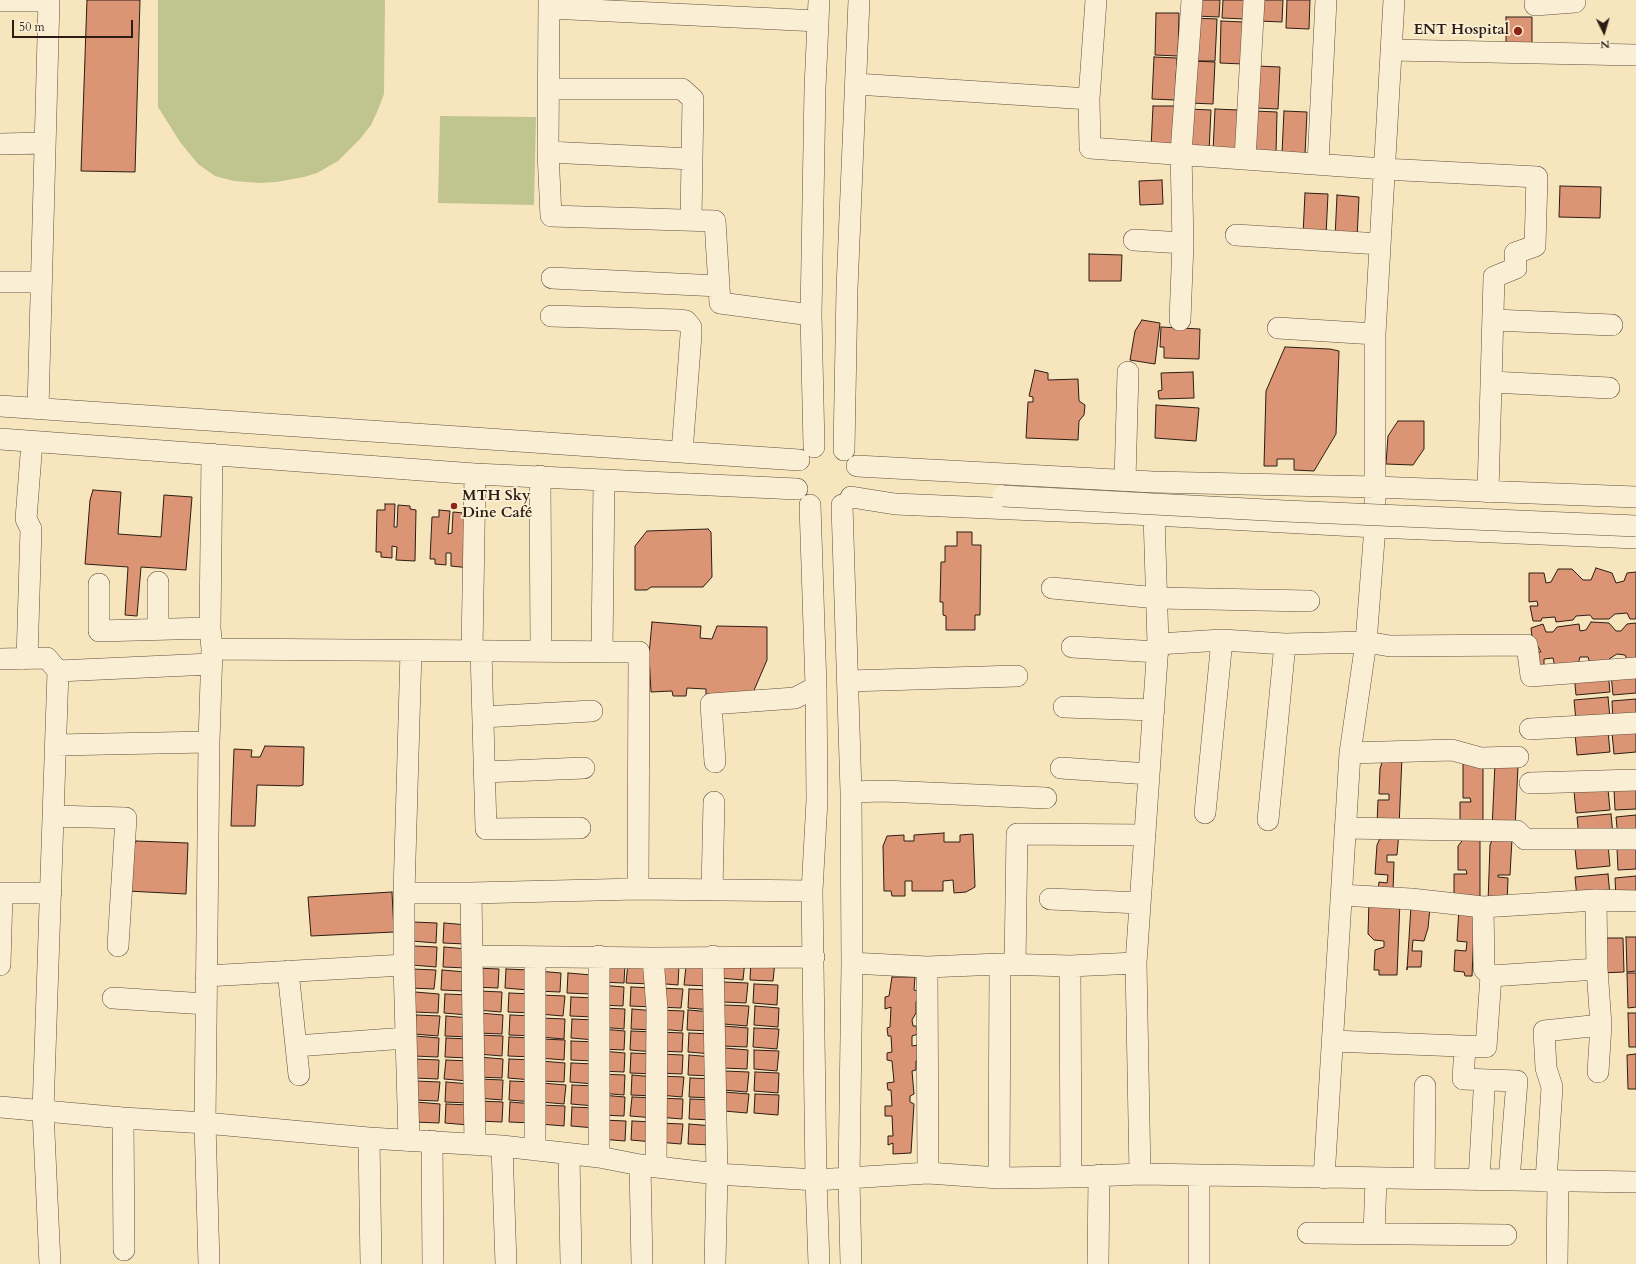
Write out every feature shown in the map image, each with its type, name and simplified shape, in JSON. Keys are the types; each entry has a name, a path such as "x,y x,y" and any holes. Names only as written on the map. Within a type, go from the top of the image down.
{"street":[{"path":"819,0 815,88 811,315 806,454 795,469 794,480 796,489 802,498 810,505 821,508 832,508 847,501 1375,527 1636,538"},
{"path":"844,450 847,289 859,0"},
{"path":"1096,0 1089,99 1090,148 1180,153 1384,169 1537,177 1535,246 1515,253 1516,268 1494,277 1488,492"},
{"path":"1180,320 1183,243 1180,153 1192,0"},
{"path":"1245,159 1254,0"},
{"path":"1318,164 1326,0"},
{"path":"1324,1178 1350,753 1366,642 1375,527 1375,334 1394,0"},
{"path":"1536,0 1535,5 1575,2 1575,0"},
{"path":"0,1 49,1 38,409"},
{"path":"811,315 720,303 715,221 551,216 548,152 549,4 818,21"},
{"path":"1391,50 1636,55"},
{"path":"856,84 1089,99"},
{"path":"549,88 682,89 693,99 691,220"},
{"path":"0,144 45,143"},
{"path":"548,152 692,159"},
{"path":"1236,235 1380,244"},
{"path":"1134,240 1183,243"},
{"path":"552,278 719,286"},
{"path":"0,282 41,282"},
{"path":"551,316 678,320 686,322 691,327 682,452"},
{"path":"1493,320 1612,325"},
{"path":"1278,328 1375,334"},
{"path":"1125,480 1128,372"},
{"path":"1492,382 1609,388"},
{"path":"0,406 682,452 806,454 829,445 844,450 851,457 857,466 858,477 856,488 847,501 852,963 849,1179 851,1264"},
{"path":"0,439 475,474 796,489"},
{"path":"27,658 31,529 26,519 32,442"},
{"path":"209,1264 205,1123 209,742 212,656 210,628 212,454"},
{"path":"857,466 1125,480 1375,487 1636,497"},
{"path":"897,468 954,482 1007,491 1285,511 1636,526"},
{"path":"475,474 477,651 483,717 486,829 580,828"},
{"path":"540,476 541,651"},
{"path":"602,652 604,480"},
{"path":"895,504 957,493 1007,491 1636,514"},
{"path":"810,505 816,686 817,800 812,891 818,1264"},
{"path":"1140,1174 1136,963 1158,648 1154,515"},
{"path":"158,582 158,629"},
{"path":"99,584 99,631 210,628"},
{"path":"1052,588 1157,598 1309,601"},
{"path":"1072,647 1158,648 1222,640 1285,644 1366,642 1390,646 1527,645 1531,676 1636,668"},
{"path":"1205,813 1222,640"},
{"path":"1268,820 1285,644"},
{"path":"58,671 212,656 411,651 639,652 638,889"},
{"path":"409,1141 404,965 404,892 411,651"},
{"path":"0,659 47,658 58,671 43,1111 50,1264"},
{"path":"848,681 1017,676"},
{"path":"716,762 711,704 795,698 816,686"},
{"path":"1064,707 1154,710"},
{"path":"483,717 592,711"},
{"path":"1530,729 1636,724"},
{"path":"56,745 209,742"},
{"path":"1350,753 1452,750 1481,758 1518,757"},
{"path":"484,772 584,768"},
{"path":"1061,768 1149,774"},
{"path":"1530,783 1636,780"},
{"path":"851,792 883,791 1046,798"},
{"path":"712,890 714,802"},
{"path":"54,816 126,818 118,946"},
{"path":"1345,828 1517,831 1525,839 1636,839"},
{"path":"999,1178 1007,964 1017,834 1145,835"},
{"path":"404,892 472,893 638,889 812,891"},
{"path":"0,965 1,893 51,893"},
{"path":"472,893 475,1144"},
{"path":"1342,895 1411,899 1484,907 1596,900 1636,901"},
{"path":"1050,899 1140,903"},
{"path":"1596,900 1597,969 1601,1025 1598,1072"},
{"path":"1484,907 1484,968 1492,976 1597,969"},
{"path":"472,956 599,956 653,958 713,956 814,957"},
{"path":"599,956 599,1157"},
{"path":"713,956 718,1174 715,1264"},
{"path":"535,957 535,1150"},
{"path":"642,1264 656,1009 653,958"},
{"path":"852,963 927,967 1007,964 1070,966 1136,963"},
{"path":"206,976 404,965"},
{"path":"1070,966 1071,1177"},
{"path":"927,967 928,1173"},
{"path":"288,971 299,1075"},
{"path":"1332,1042 1417,1038 1465,1047 1486,1047 1492,976"},
{"path":"113,998 206,1004"},
{"path":"1557,1264 1552,1181 1552,1086 1546,1068 1544,1031 1601,1025"},
{"path":"296,1046 406,1038"},
{"path":"1465,1047 1463,1079 1517,1081 1509,1180"},
{"path":"1424,1179 1425,1086"},
{"path":"1479,1180 1484,1092"},
{"path":"0,1107 123,1118 205,1123 368,1138 502,1146 569,1155 599,1157 648,1166 718,1174 816,1180 928,1173 999,1178 1140,1174 1636,1182"},
{"path":"123,1118 124,1250"},
{"path":"368,1138 371,1264"},
{"path":"432,1142 433,1264"},
{"path":"502,1146 506,1264"},
{"path":"569,1155 570,1264"},
{"path":"1098,1175 1098,1264"},
{"path":"1199,1175 1199,1264"},
{"path":"1374,1234 1376,1179"},
{"path":"1308,1233 1506,1235"}],"green space":[{"path":"158,0 385,0 384,94 371,125 360,139 338,161 317,173 276,182 260,183 234,181 215,176 198,164 180,142 158,107"},
{"path":"440,116 536,117 534,205 438,203"}],"building":[{"path":"87,0 140,0 135,172 81,171"},
{"path":"1197,0 1220,0 1219,17 1196,16"},
{"path":"1223,0 1245,0 1245,19 1222,18"},
{"path":"1260,0 1283,0 1282,22 1259,21"},
{"path":"1287,0 1310,0 1309,29 1286,28"},
{"path":"1156,13 1179,13 1178,56 1155,55"},
{"path":"1506,17 1532,17 1532,43 1506,44"},
{"path":"1194,18 1217,19 1215,61 1192,61"},
{"path":"1221,21 1244,22 1243,64 1220,63"},
{"path":"1154,57 1177,58 1175,100 1152,99"},
{"path":"1192,61 1215,62 1213,104 1190,103"},
{"path":"1257,66 1280,67 1278,109 1255,108"},
{"path":"1153,106 1175,106 1174,149 1151,148"},
{"path":"1188,109 1211,110 1209,152 1186,151"},
{"path":"1215,109 1238,110 1236,152 1213,151"},
{"path":"1255,111 1277,112 1276,154 1253,153"},
{"path":"1284,111 1307,112 1305,155 1282,153"},
{"path":"1162,180 1163,204 1140,205 1139,181"},
{"path":"1560,186 1601,187 1600,218 1559,217"},
{"path":"1305,193 1328,194 1326,236 1303,235"},
{"path":"1337,195 1359,197 1357,239 1335,238"},
{"path":"1089,254 1122,255 1121,281 1089,281"},
{"path":"1142,320 1160,323 1155,364 1130,360 1135,331"},
{"path":"1161,327 1200,329 1199,359 1164,358 1164,347 1160,347"},
{"path":"1285,347 1330,349 1339,351 1336,434 1314,471 1294,470 1294,459 1277,459 1277,466 1264,466 1266,391"},
{"path":"1035,370 1048,373 1048,380 1078,379 1079,401 1085,405 1084,415 1079,421 1078,440 1026,438 1028,402 1033,402 1033,397 1029,396"},
{"path":"1193,372 1194,398 1159,399 1158,391 1162,390 1161,373"},
{"path":"1156,405 1199,408 1196,441 1155,438"},
{"path":"1398,421 1424,421 1424,449 1413,465 1386,464 1388,436"},
{"path":"93,490 121,492 118,534 161,537 164,495 192,497 186,570 141,567 137,616 125,615 128,567 85,564 90,500"},
{"path":"385,504 395,504 394,527 397,527 398,505 410,506 410,509 416,510 415,561 396,560 397,547 392,546 392,558 381,557 381,552 376,552 377,510 385,510"},
{"path":"439,510 450,511 448,534 452,533 453,512 464,513 470,568 451,566 451,553 446,553 446,565 435,564 435,559 430,559 432,517 439,517"},
{"path":"708,529 711,532 712,577 703,587 651,587 647,590 635,590 635,546 647,531"},
{"path":"957,532 972,532 972,545 981,545 980,615 975,615 975,630 946,630 946,616 943,615 943,602 940,602 941,562 945,562 945,546 957,546"},
{"path":"1596,568 1612,573 1616,583 1624,581 1627,573 1636,572 1636,619 1630,619 1627,613 1615,614 1609,619 1593,619 1590,615 1576,616 1573,620 1556,622 1555,617 1542,618 1541,621 1533,621 1530,606 1538,606 1537,601 1529,602 1529,573 1544,573 1546,583 1551,582 1558,569 1572,569 1583,580 1591,580"},
{"path":"652,622 701,626 700,638 712,639 717,626 767,627 767,660 752,695 706,698 706,689 687,688 686,696 673,696 672,691 651,692 649,655"},
{"path":"1591,622 1609,623 1616,631 1621,631 1627,624 1636,623 1636,664 1629,664 1625,655 1617,654 1609,659 1609,663 1591,666 1588,657 1580,657 1577,668 1555,667 1553,658 1544,659 1544,668 1535,670 1531,653 1541,652 1537,645 1533,646 1531,628 1543,624 1546,632 1553,632 1557,627 1579,624 1580,631 1586,630"},
{"path":"1608,671 1610,692 1576,695 1574,674"},
{"path":"1636,672 1636,693 1613,695 1611,674"},
{"path":"1608,697 1610,718 1576,721 1574,700"},
{"path":"1636,699 1636,720 1613,722 1612,701"},
{"path":"1608,731 1610,752 1577,755 1575,734"},
{"path":"1636,731 1636,752 1614,754 1612,733"},
{"path":"265,746 304,747 303,785 257,785 255,826 231,826 234,749 252,750 251,757 260,757"},
{"path":"1402,757 1399,827 1377,823 1378,800 1389,800 1389,794 1379,794 1380,769 1383,759"},
{"path":"1463,763 1483,763 1483,825 1460,825 1460,802 1471,802 1470,798 1463,798"},
{"path":"1495,763 1518,766 1515,829 1492,829"},
{"path":"1636,787 1636,809 1615,810 1614,789"},
{"path":"1608,789 1610,810 1576,813 1574,791"},
{"path":"1611,814 1613,835 1579,838 1577,817"},
{"path":"1636,815 1636,836 1618,838 1616,817"},
{"path":"1399,832 1397,855 1387,855 1387,862 1394,862 1393,892 1378,891 1379,882 1387,883 1388,875 1375,874 1377,845 1381,836"},
{"path":"944,833 944,842 960,842 960,835 973,834 975,887 966,892 954,893 953,880 943,881 943,891 912,891 912,881 905,881 905,896 892,896 891,891 884,891 883,846 887,836 904,835 904,841 914,841 914,835"},
{"path":"1465,837 1480,837 1480,902 1454,901 1454,874 1467,874 1466,870 1458,870 1458,846"},
{"path":"1493,838 1512,839 1510,875 1498,875 1498,877 1508,878 1507,903 1488,902 1490,845"},
{"path":"136,841 188,843 186,894 127,891 128,856"},
{"path":"1608,845 1610,866 1577,869 1575,848"},
{"path":"1636,847 1636,869 1618,870 1617,849"},
{"path":"1608,874 1610,895 1577,898 1575,877"},
{"path":"1636,876 1636,898 1616,899 1615,878"},
{"path":"392,892 394,932 311,936 308,897"},
{"path":"1369,901 1400,902 1397,975 1379,975 1379,970 1374,970 1375,950 1384,947 1384,941 1374,940 1368,934"},
{"path":"1411,906 1430,907 1428,928 1424,941 1413,940 1412,951 1422,951 1421,967 1407,967"},
{"path":"1459,908 1475,909 1472,976 1465,976 1464,972 1454,971 1455,950 1466,951 1467,942 1457,941"},
{"path":"413,922 437,923 436,943 412,941"},
{"path":"444,923 468,925 466,944 443,943"},
{"path":"1626,937 1636,937 1636,971 1627,972"},
{"path":"1599,938 1623,938 1624,972 1600,973"},
{"path":"414,946 437,947 436,967 412,965"},
{"path":"444,947 468,949 467,968 443,967"},
{"path":"720,959 745,960 743,980 720,978"},
{"path":"751,960 775,961 773,981 750,980"},
{"path":"601,962 625,964 624,983 600,982"},
{"path":"628,963 652,965 651,984 626,983"},
{"path":"655,964 679,965 678,985 654,983"},
{"path":"686,966 710,967 709,986 684,985"},
{"path":"475,968 499,969 498,988 474,987"},
{"path":"412,969 436,970 434,989 410,988"},
{"path":"506,969 530,970 528,990 505,988"},
{"path":"442,970 466,972 465,991 441,990"},
{"path":"537,971 561,973 560,992 536,991"},
{"path":"568,973 592,975 591,994 567,993"},
{"path":"1627,973 1636,973 1636,1007 1628,1008"},
{"path":"892,977 915,977 914,990 918,991 916,1013 912,1020 913,1026 916,1026 918,1034 912,1036 912,1046 918,1045 920,1061 916,1061 916,1070 912,1071 914,1094 910,1096 910,1102 914,1104 911,1153 893,1154 893,1143 888,1145 888,1136 893,1136 892,1116 885,1116 885,1106 892,1106 891,1090 888,1090 887,1083 894,1082 892,1061 887,1060 887,1053 892,1052 891,1036 888,1036 887,1028 890,1027 891,1007 885,1009 885,997 889,996"},
{"path":"723,982 748,983 746,1003 723,1002"},
{"path":"754,984 778,985 777,1005 753,1003"},
{"path":"600,985 624,987 623,1006 599,1005"},
{"path":"631,987 654,988 653,1007 630,1006"},
{"path":"658,988 683,989 681,1008 657,1007"},
{"path":"689,989 713,990 712,1010 688,1008"},
{"path":"479,991 502,992 501,1012 477,1010"},
{"path":"415,992 439,994 438,1013 414,1012"},
{"path":"509,993 533,994 532,1013 508,1012"},
{"path":"445,994 469,995 468,1015 444,1013"},
{"path":"540,995 565,996 563,1016 539,1014"},
{"path":"571,997 595,998 594,1017 570,1016"},
{"path":"724,1005 749,1006 747,1026 724,1024"},
{"path":"755,1006 779,1008 778,1027 754,1025"},
{"path":"601,1008 625,1009 624,1029 600,1027"},
{"path":"632,1009 656,1011 655,1030 631,1029"},
{"path":"659,1010 684,1011 682,1031 659,1029"},
{"path":"688,1010 712,1012 711,1031 687,1030"},
{"path":"479,1013 503,1015 502,1034 478,1033"},
{"path":"1628,1013 1636,1013 1636,1047 1629,1047"},
{"path":"416,1015 440,1016 438,1036 414,1034"},
{"path":"510,1015 534,1016 533,1036 509,1035"},
{"path":"446,1016 470,1018 469,1037 445,1036"},
{"path":"541,1018 565,1019 564,1039 540,1037"},
{"path":"572,1019 596,1020 595,1040 571,1038"},
{"path":"724,1026 748,1028 747,1047 723,1046"},
{"path":"754,1028 779,1029 777,1049 753,1047"},
{"path":"601,1029 625,1031 624,1050 600,1049"},
{"path":"631,1031 655,1032 654,1052 630,1050"},
{"path":"659,1032 683,1033 682,1052 658,1051"},
{"path":"689,1033 713,1034 712,1054 688,1052"},
{"path":"479,1035 503,1036 502,1056 478,1054"},
{"path":"415,1036 439,1038 438,1057 414,1056"},
{"path":"509,1037 533,1038 532,1057 508,1056"},
{"path":"446,1038 470,1039 468,1058 445,1057"},
{"path":"541,1039 565,1040 564,1060 540,1058"},
{"path":"571,1041 596,1042 594,1061 571,1060"},
{"path":"724,1048 748,1050 747,1069 723,1068"},
{"path":"754,1050 779,1051 777,1071 754,1069"},
{"path":"601,1051 625,1053 624,1072 600,1071"},
{"path":"631,1053 655,1054 654,1074 630,1073"},
{"path":"659,1054 683,1055 682,1074 658,1073"},
{"path":"1636,1054 1636,1089 1628,1089 1627,1055"},
{"path":"689,1055 713,1057 712,1076 688,1075"},
{"path":"479,1057 503,1059 502,1078 478,1077"},
{"path":"415,1059 439,1060 438,1079 414,1078"},
{"path":"509,1059 533,1060 532,1080 508,1078"},
{"path":"446,1060 470,1061 468,1081 444,1079"},
{"path":"541,1061 565,1063 564,1082 540,1081"},
{"path":"571,1063 595,1064 594,1084 570,1082"},
{"path":"724,1071 749,1072 747,1092 723,1090"},
{"path":"755,1072 779,1073 778,1093 754,1091"},
{"path":"601,1074 625,1075 624,1095 600,1093"},
{"path":"632,1075 656,1077 654,1096 631,1095"},
{"path":"659,1076 684,1077 682,1097 659,1095"},
{"path":"690,1078 714,1079 713,1098 689,1097"},
{"path":"479,1079 503,1080 502,1100 478,1098"},
{"path":"416,1081 440,1082 438,1101 415,1100"},
{"path":"510,1081 534,1082 533,1102 509,1100"},
{"path":"446,1082 470,1084 469,1103 445,1102"},
{"path":"541,1083 566,1085 564,1104 541,1102"},
{"path":"572,1085 596,1086 595,1106 571,1104"},
{"path":"724,1092 749,1094 747,1113 724,1111"},
{"path":"755,1094 779,1095 778,1115 754,1113"},
{"path":"601,1095 625,1097 624,1116 600,1115"},
{"path":"632,1097 656,1098 655,1118 630,1116"},
{"path":"659,1098 683,1099 682,1119 658,1117"},
{"path":"690,1099 714,1100 713,1120 689,1119"},
{"path":"479,1101 503,1102 502,1122 478,1121"},
{"path":"416,1102 440,1104 439,1123 414,1122"},
{"path":"510,1102 534,1104 533,1123 509,1122"},
{"path":"446,1104 470,1105 469,1125 445,1123"},
{"path":"541,1105 565,1106 564,1126 540,1124"},
{"path":"572,1107 596,1108 595,1128 571,1126"},
{"path":"602,1120 626,1121 625,1141 600,1139"},
{"path":"632,1121 654,1122 653,1142 631,1140"},
{"path":"658,1123 683,1124 681,1144 657,1142"},
{"path":"689,1124 713,1126 712,1145 688,1144"}],"place":[{"name":"ENT Hospital","path":"1518,31"},
{"name":"MTH Sky Dine Café","path":"454,506"}]}
